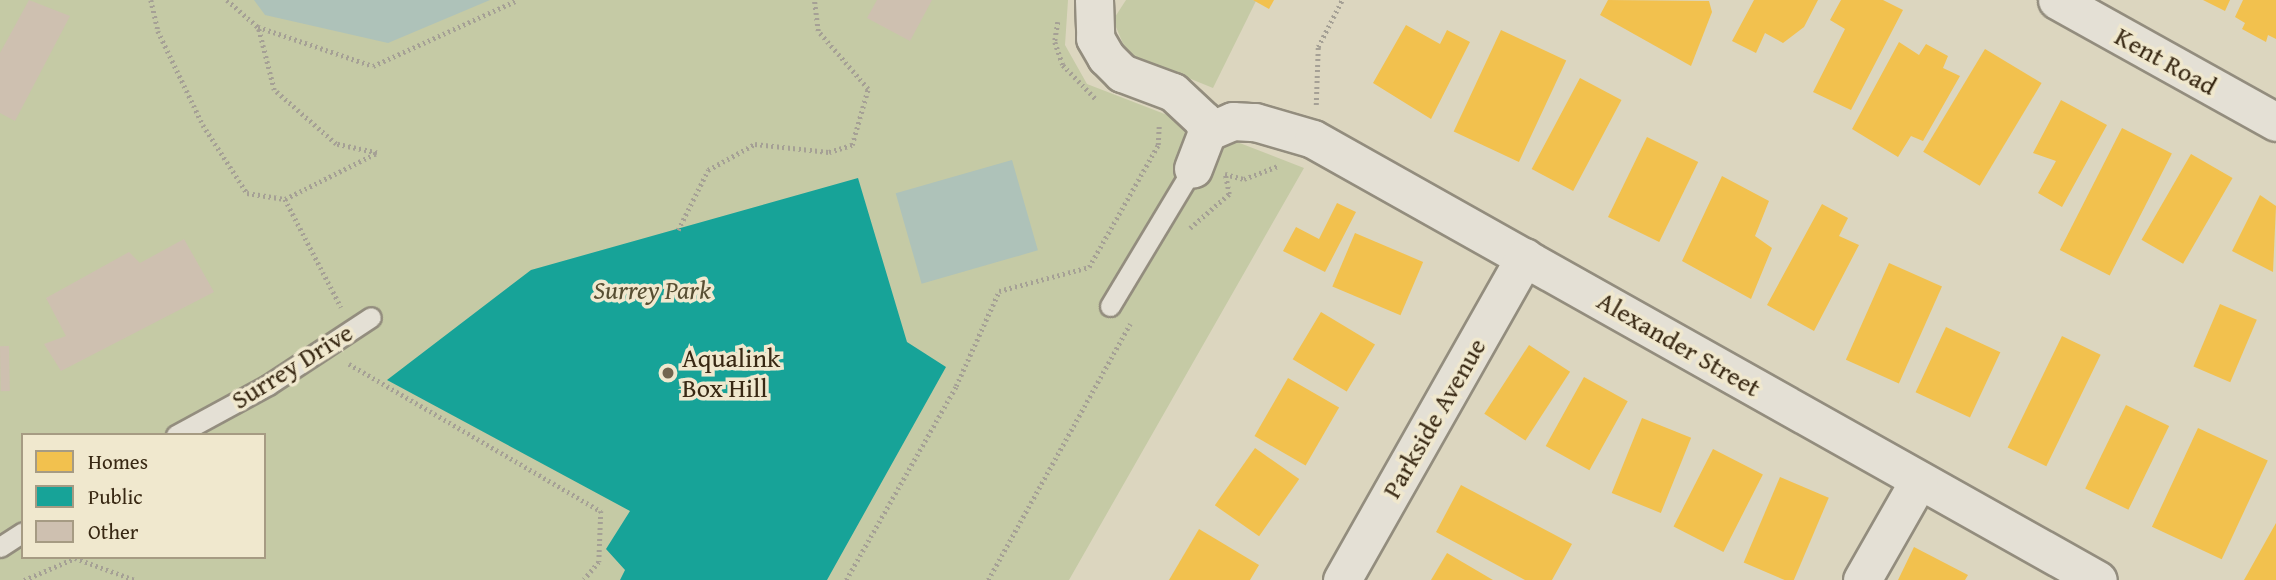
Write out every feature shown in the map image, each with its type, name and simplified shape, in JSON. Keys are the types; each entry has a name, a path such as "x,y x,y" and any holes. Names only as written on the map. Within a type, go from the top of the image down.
{"street":[{"path":"1094,0 1095,38 1106,57 1122,73 1200,120 1193,168"},
{"name":"Kent Road","path":"2057,0 2276,122"},
{"name":"Alexander Street","path":"1200,120 1255,122 1313,139 2098,580"},
{"name":"Parkside Avenue","path":"1342,580 1525,257"},
{"path":"1862,580 1919,480"}],"lane":[{"path":"1111,306 1193,168"},
{"name":"Surrey Drive","path":"179,433 370,317"},
{"path":"0,547 21,533"}],"path":[{"path":"151,0 158,31 203,125 247,192 285,199 377,153 336,144 274,90 258,27"},
{"path":"227,0 258,27 373,66 518,0"},
{"path":"678,230 708,170 755,144 829,152 852,145 868,89 818,31 814,0"},
{"path":"1313,139 1318,47 1342,0"},
{"path":"1059,10 1055,42 1063,65 1081,88 1111,105"},
{"path":"846,580 956,386 999,291 1089,267 1157,145 1159,123 1147,117"},
{"path":"1185,233 1230,194 1225,174 1256,175"},
{"path":"285,199 365,354 348,365 601,511 599,562 584,580"},
{"path":"988,580 1136,314"},
{"path":"24,580 73,559"},
{"path":"78,559 135,580"}],"green space":[{"name":"Surrey Park","path":"0,0 1068,0 1065,45 1087,84 1304,168 1069,580 0,580"},
{"path":"1126,0 1256,1 1213,88 1127,53 1113,20"}],"shaded area":[{"path":"254,0 490,0 388,43 265,15"},
{"path":"1012,160 1038,250 922,284 896,193"}],"building: Homes":[{"path":"1253,0 1274,0 1269,9"},
{"path":"1608,0 1709,1 1712,12 1691,66 1600,15"},
{"path":"1754,0 1818,0 1804,27 1783,43 1765,33 1756,53 1732,41"},
{"path":"1841,0 1883,0 1903,10 1851,110 1813,92 1845,29 1830,20"},
{"path":"2203,0 2230,0 2225,11"},
{"path":"2243,0 2276,0 2276,39 2268,35 2266,42 2242,29 2245,23 2235,17"},
{"path":"1406,25 1440,44 1447,30 1470,42 1431,119 1373,83"},
{"path":"1501,30 1566,60 1519,162 1454,132"},
{"path":"1899,42 1919,55 1926,44 1948,56 1943,68 1960,76 1923,141 1911,136 1898,157 1852,129"},
{"path":"1985,49 2042,83 1980,186 1923,152"},
{"path":"1580,78 1621,100 1573,191 1532,169"},
{"path":"2061,100 2107,125 2062,207 2038,193 2056,161 2033,153"},
{"path":"2122,128 2172,153 2110,275 2060,250"},
{"path":"1647,137 1698,162 1659,242 1608,217"},
{"path":"2191,154 2233,178 2183,264 2142,240"},
{"path":"1722,176 1769,201 1755,236 1772,248 1751,299 1682,261"},
{"path":"2260,195 2276,206 2273,272 2232,251"},
{"path":"1337,203 1356,212 1325,272 1283,251 1296,227 1319,239"},
{"path":"1822,204 1848,218 1839,236 1859,245 1814,331 1767,305"},
{"path":"1355,233 1423,262 1400,315 1332,286"},
{"path":"1889,263 1942,287 1899,383 1846,360"},
{"path":"2220,304 2257,320 2230,382 2193,367"},
{"path":"1321,312 1375,344 1347,392 1293,359"},
{"path":"1946,327 2000,352 1970,418 1916,392"},
{"path":"2062,336 2101,355 2046,466 2008,447"},
{"path":"1529,345 1570,372 1525,440 1484,414"},
{"path":"1584,377 1628,401 1589,470 1546,446"},
{"path":"1288,378 1339,408 1306,466 1254,436"},
{"path":"2126,405 2169,426 2128,510 2085,489"},
{"path":"1642,418 1691,438 1661,513 1612,493"},
{"path":"2198,428 2268,461 2222,559 2152,527"},
{"path":"1255,448 1299,479 1259,536 1215,505"},
{"path":"1713,449 1763,474 1723,552 1674,527"},
{"path":"1780,477 1829,498 1794,580 1785,580 1744,563"},
{"path":"1461,485 1572,544 1552,580 1525,580 1436,532"},
{"path":"2276,523 2276,580 2244,580"},
{"path":"1199,529 1259,565 1250,580 1169,580"},
{"path":"1914,547 1968,575 1965,580 1898,580"},
{"path":"1447,553 1493,580 1431,580"}],"building: Public":[{"name":"Aqualink Box Hill","path":"858,178 907,342 946,367 827,580 620,580 625,570 606,549 630,511 387,380 531,270"}],"building: Other":[{"path":"29,0 70,16 15,121 0,113 0,53"},
{"path":"877,0 932,0 910,41 867,18"},
{"path":"184,239 214,292 61,371 44,344 66,336 46,298 129,252 140,263"},
{"path":"0,346 9,346 10,391 1,391"}],"place":[{"name":"Aqualink Box Hill","path":"668,373"}]}
